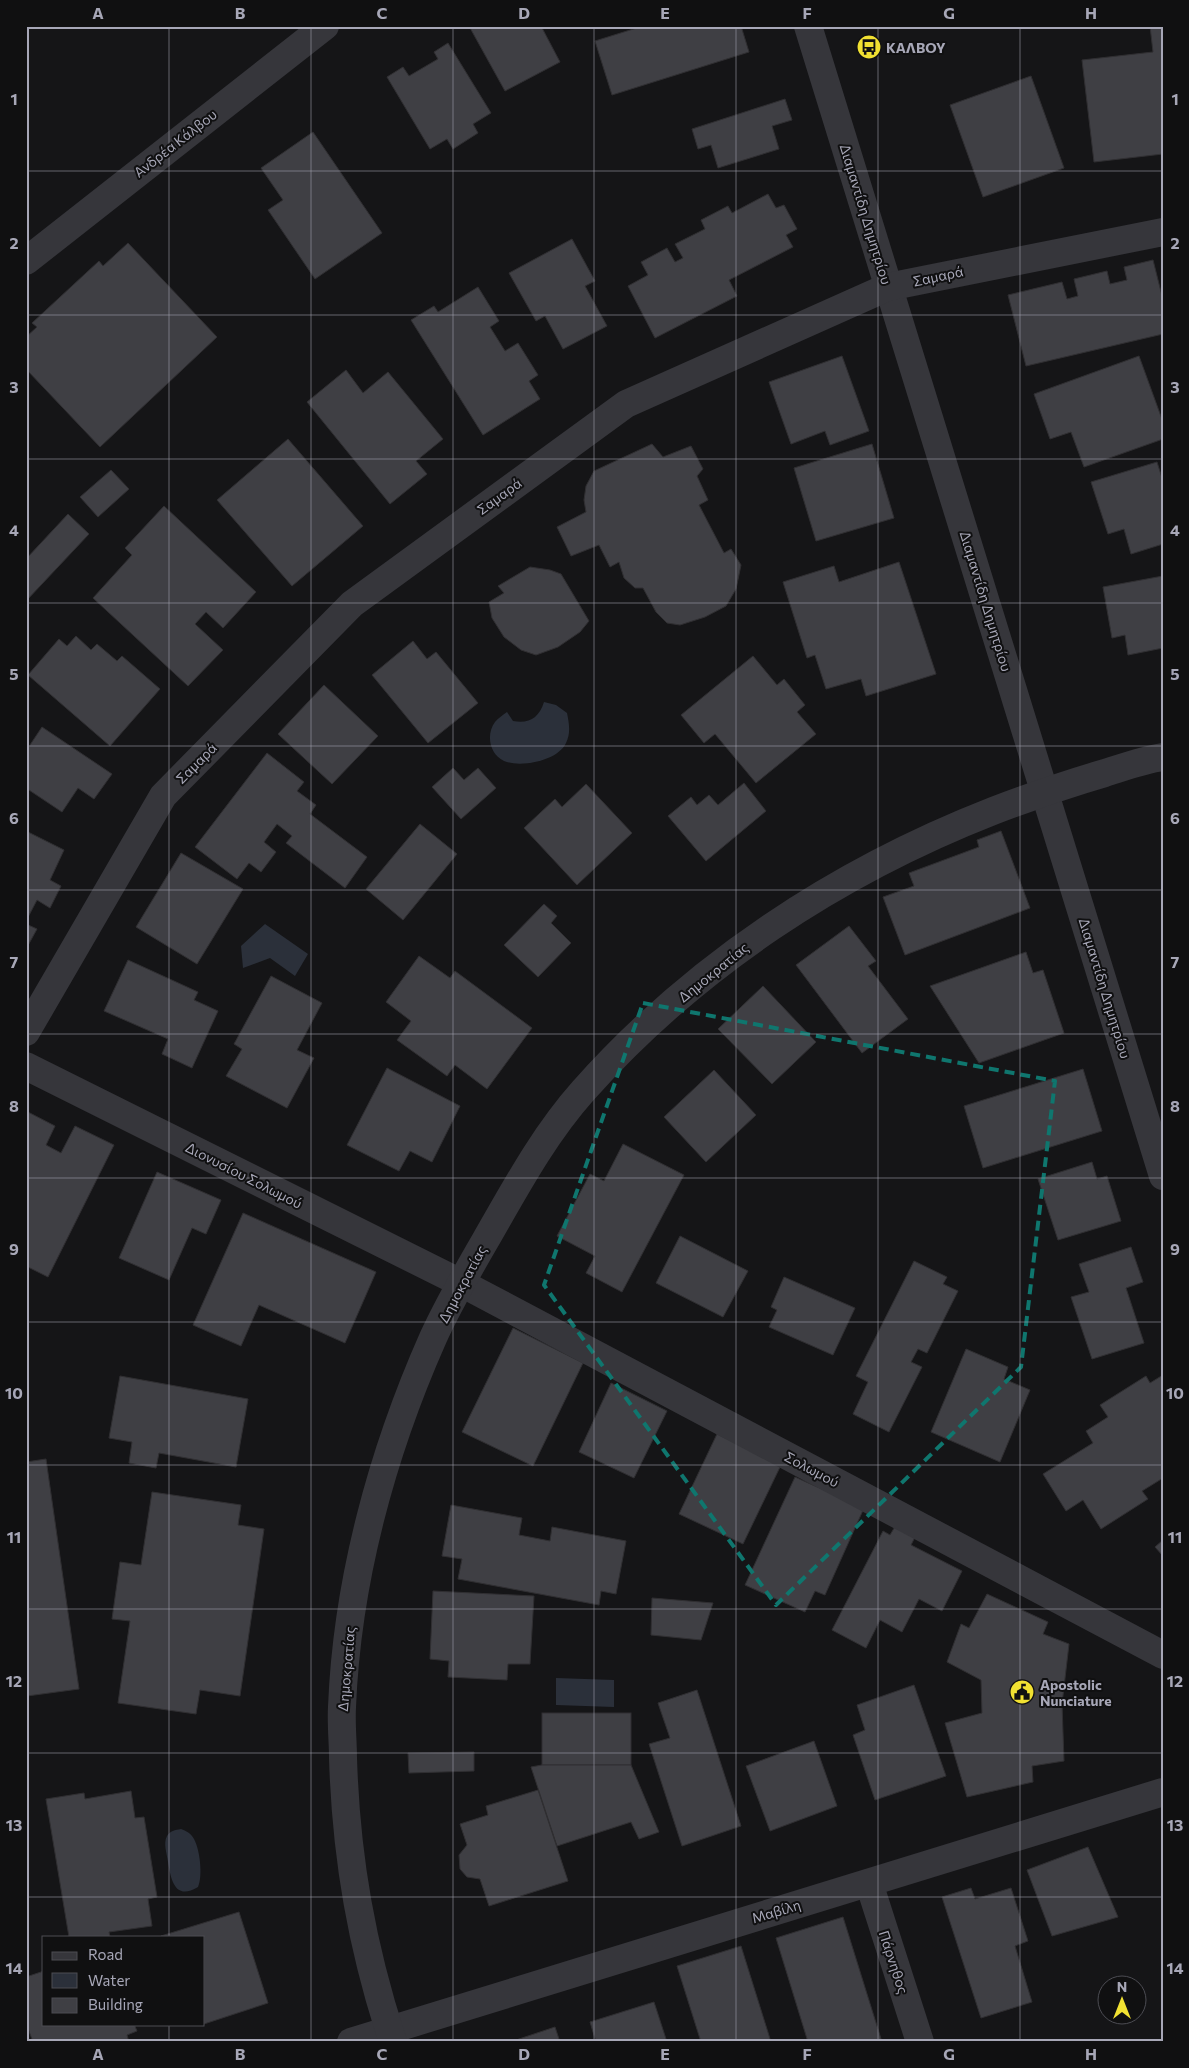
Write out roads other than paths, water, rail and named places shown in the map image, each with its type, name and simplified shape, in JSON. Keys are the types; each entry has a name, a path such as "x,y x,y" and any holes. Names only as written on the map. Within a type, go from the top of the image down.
{"street":[{"name":"Ανδρέα Κάλβου","path":"26,261 325,26"},
{"name":"Διαμαντίδη Δημητρίου","path":"808,26 1163,1176"},
{"name":"Σαμαρά","path":"26,1032 164,796 352,604 626,404 888,287 1163,232"},
{"name":"Δημοκρατίας","path":"391,2036 363,1937 350,1865 345,1803 342,1709 350,1621 365,1542 383,1474 430,1346 461,1284 532,1158 581,1093 632,1040 715,967 777,922 839,884 930,836 1044,791 1163,757"},
{"name":"Διονυσίου Σολωμού","path":"26,1066 461,1284"},
{"name":"Σολωμού","path":"461,1284 1163,1655"},
{"name":"Μαβίλη","path":"351,2042 391,2036 869,1883 1163,1792"},
{"name":"Πάρνηθος","path":"869,1883 920,2042"}],"water":[{"path":"544,702 556,705 567,713 569,736 562,749 547,758 529,763 511,763 499,758 490,743 490,732 495,722 507,712 513,721 529,721 536,716"},
{"path":"265,924 308,954 295,976 270,958 243,968 241,946"},
{"path":"556,1678 614,1680 614,1707 556,1705"},
{"path":"181,1829 187,1831 194,1839 201,1870 198,1887 184,1892 179,1890 173,1882 165,1845 168,1834"}],"place":[{"name":"ΚΑΛΒΟΥ","path":"869,47"},
{"name":"Apostolic Nunciature","path":"1022,1692"}]}
